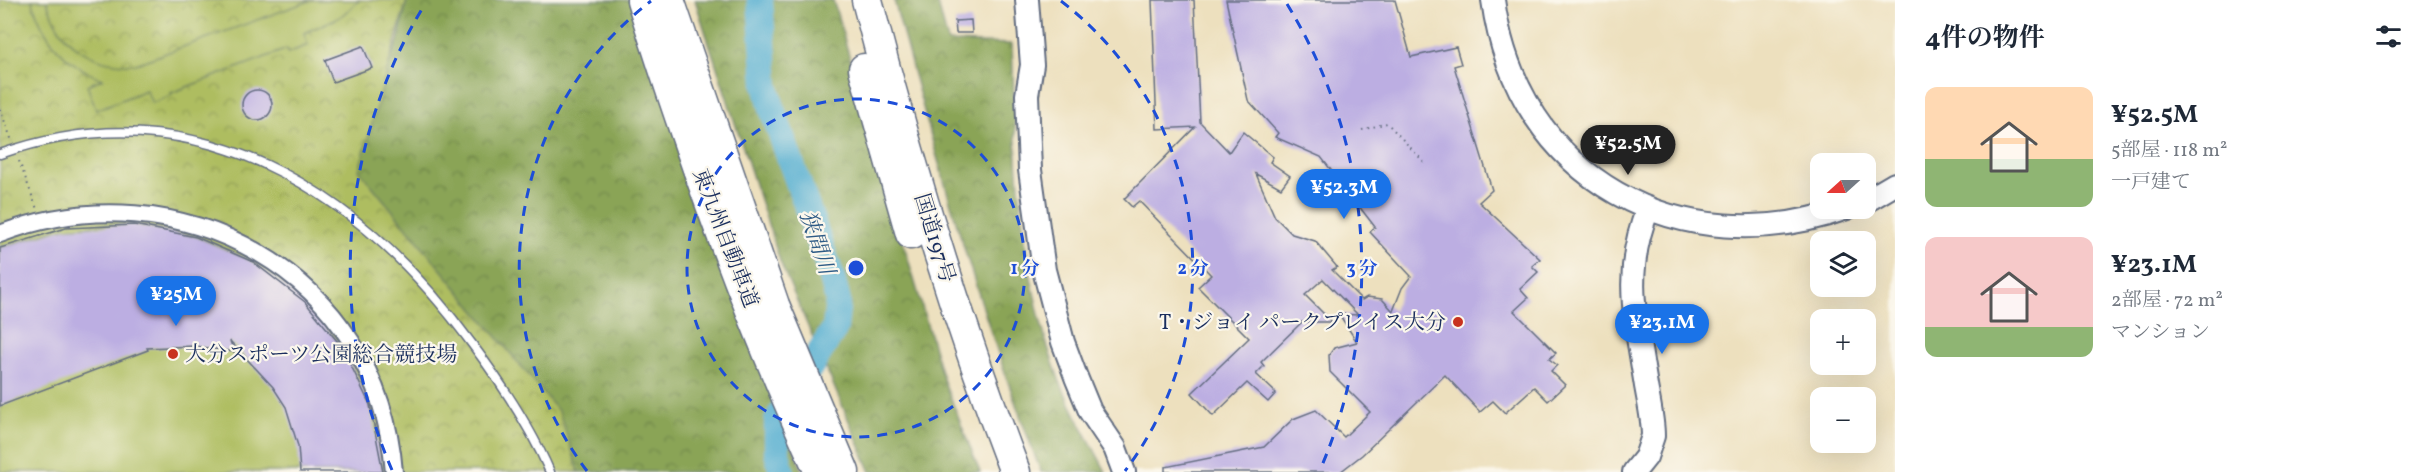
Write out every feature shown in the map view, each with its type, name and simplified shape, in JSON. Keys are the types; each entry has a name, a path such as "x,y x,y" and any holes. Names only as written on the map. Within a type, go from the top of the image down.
{"highway":[{"name":"東九州自動車道","path":"642,0 706,186 844,472"},
{"name":"東九州自動車道","path":"669,0 765,312 788,399 820,472"},
{"name":"国道197号","path":"847,0 897,187 949,349 994,472"},
{"name":"国道197号","path":"867,0 922,200 964,332 1016,472"}],"street":[{"path":"1027,0 1052,244 1072,326 1124,472"},
{"path":"1032,65 1033,0"},
{"path":"1493,0 1499,34 1518,90 1540,123 1575,162 1592,176 1648,209 1696,223 1741,228 1784,224 1810,217"},
{"path":"1876,195 1895,184"},
{"path":"1634,472 1646,457 1653,436 1633,308 1632,284 1636,246 1648,209"},
{"path":"0,234 41,220 100,212 165,217 194,224 239,242 285,270 331,316 355,349 384,416 394,472"},
{"path":"1115,448 1129,472"}],"lane":[{"path":"0,154 40,141 72,135 151,134 221,146 261,161 296,180 371,233 441,303 488,365 530,429 550,472"}],"path":[{"path":"0,109 12,142"},
{"path":"1362,130 1387,123 1424,162"},
{"path":"16,153 41,220"}],"green space":[{"path":"0,0 407,0 359,170 559,412 579,472 0,472"},
{"path":"32,0 47,0 59,29 79,49 105,61 136,64 312,0 360,0 340,17 304,33 308,45 288,53 287,49 171,93 172,95 152,103 146,90 96,110 87,85 102,79 77,66 57,48 42,27"},
{"path":"407,0 632,0 768,384 803,472 573,472 343,178 398,41"},
{"path":"695,0 833,0 943,379 980,472 871,472 781,264"},
{"path":"894,0 937,0 948,42 1012,44 1021,211 1034,293 1057,374 1106,472 1041,472 999,356 961,238"},
{"name":"大分スポーツ公園総合競技場","path":"117,223 166,229 214,244 259,267 298,296 332,333 358,375 376,421 383,472 0,472 0,248 57,229"}],"building":[{"path":"1152,0 1194,0 1200,122 1229,152 1243,132 1273,157 1270,162 1290,176 1281,188 1256,174 1275,217 1292,234 1315,241 1337,267 1332,270 1362,300 1367,297 1382,299 1393,311 1402,288 1411,276 1370,232 1375,227 1321,157 1275,137 1278,133 1248,100 1226,0 1395,0 1411,57 1456,47 1461,64 1454,66 1492,190 1479,202 1540,259 1532,266 1538,272 1520,289 1528,298 1514,311 1556,353 1549,359 1557,365 1551,371 1565,385 1548,401 1534,387 1505,413 1493,401 1480,412 1445,375 1362,455 1340,472 1165,472 1165,467 1264,447 1293,419 1316,410 1344,437 1370,412 1330,372 1329,355 1334,348 1357,342 1339,314 1358,315 1323,279 1305,295 1332,322 1302,322 1261,362 1264,366 1256,374 1276,393 1268,402 1247,383 1213,416 1192,393 1249,338 1198,287 1211,275 1139,201 1132,207 1124,199 1195,127 1157,129"},
{"path":"971,20 972,33 956,33 955,21"},
{"path":"363,46 372,68 333,82 325,60"},
{"path":"257,90 268,94 272,105 268,116 257,120 246,116 242,105 246,94"},
{"name":"大分スポーツ公園総合競技場","path":"134,225 196,237 253,262 305,302 342,347 370,405 383,472 300,472 298,446 286,407 273,387 230,341 234,352 195,346 147,348 148,350 0,406 0,248 66,228"}],"waterway":[{"name":"狭間川","path":"760,0 766,85 773,112 831,274 838,301 835,328 777,420 777,453 782,472"}],"place":[{"name":"T・ジョイ パークプレイス大分","path":"1458,322"},
{"name":"大分スポーツ公園総合競技場","path":"173,354"}]}
